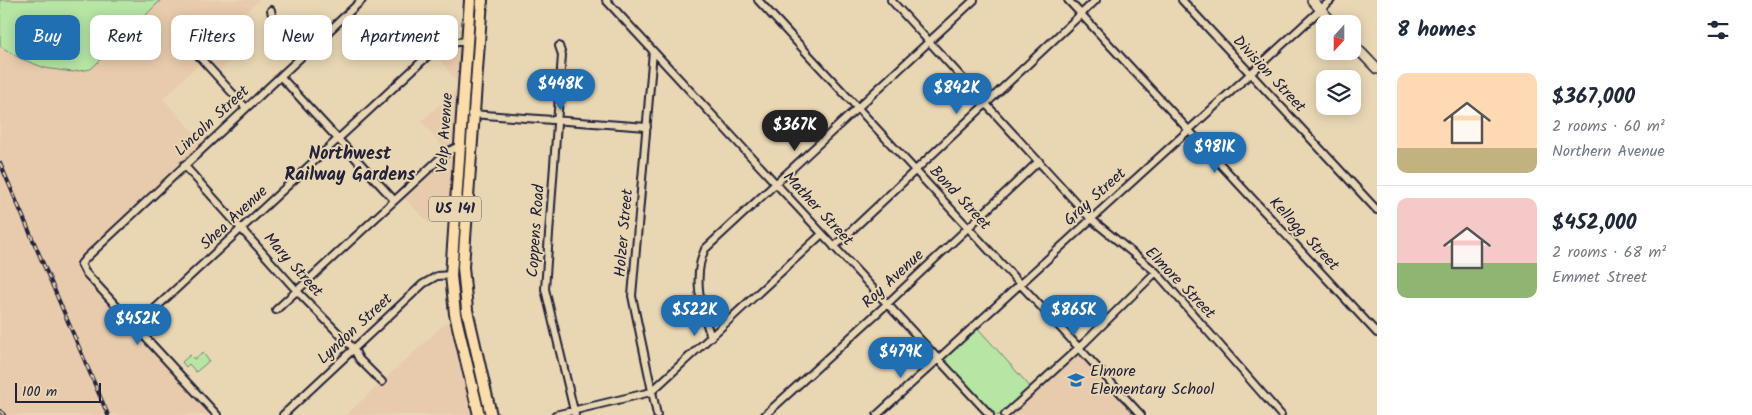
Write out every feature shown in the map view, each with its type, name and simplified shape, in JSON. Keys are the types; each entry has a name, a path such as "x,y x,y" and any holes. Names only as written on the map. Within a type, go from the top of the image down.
{"main road":[{"name":"Velp Avenue","path":"470,0 451,275 455,314 479,415"},
{"name":"Velp Avenue","path":"482,0 464,254 464,287 469,320 491,415"}],"street":[{"name":"Lincoln Street","path":"332,28 362,0"},
{"name":"Mather Street","path":"606,0 990,415"},
{"name":"Bond Street","path":"758,0 1141,415"},
{"name":"Elmore Street","path":"891,0 1091,219 1156,272 1281,415"},
{"path":"711,337 698,285 700,259 705,249 974,0"},
{"name":"Kellogg Street","path":"1068,0 1377,333"},
{"path":"834,246 1096,0"},
{"name":"Division Street","path":"1182,0 1377,210"},
{"path":"1312,0 1326,15"},
{"name":"Gray Street","path":"878,415 1330,0"},
{"path":"272,10 273,15"},
{"name":"Shea Avenue","path":"135,327 437,48 449,42 467,40"},
{"name":"Coppens Road","path":"559,46 562,55 546,289 574,413"},
{"name":"Holzer Street","path":"653,50 632,296 657,415"},
{"path":"1361,52 1377,69"},
{"path":"202,60 246,108"},
{"name":"Lincoln Street","path":"135,327 85,272 81,264 184,165 281,78 298,60"},
{"path":"281,78 394,200"},
{"path":"462,113 646,127"},
{"path":"276,310 447,152 459,145 472,144"},
{"name":"Roy Avenue","path":"765,415 887,304 1039,161"},
{"name":"Mary Street","path":"184,165 382,382"},
{"path":"555,415 574,413 651,392 822,234"},
{"path":"1005,415 1079,348 1156,272"},
{"name":"Lyndon Street","path":"282,415 428,280 436,276 451,275"},
{"path":"135,327 217,415"}],"shaded area":[{"path":"161,0 259,0 243,15 171,15 171,60 232,60 216,75 202,61 163,99 206,145 81,264 75,260 74,263 80,275 210,415 0,415 0,46 15,55 15,60 24,60 45,68 72,72 91,69 100,60 161,60 161,15 146,15"},
{"path":"467,41 455,202 429,223 400,194 447,152 421,121 460,86 440,60 458,60 458,44"},
{"path":"455,314 479,415 346,415"},
{"name":"Elmore Elementary School","path":"1079,347 1141,415 1005,415"}],"green space":[{"path":"0,0 161,0 146,15 90,15 90,60 100,60 91,69 72,72 45,68 24,60 80,60 80,15 15,15 15,55 0,46"},
{"path":"975,325 1033,390 1005,415 990,415 938,359"},
{"path":"203,353 209,361 196,372 189,364 186,367 182,362 190,355 194,359"}],"railway":[{"path":"0,163 108,415"},
{"path":"0,411 4,415"}],"place":[{"name":"Elmore Elementary School","path":"1076,380"}],"district":[{"name":"Northwest Railway Gardens","path":"350,164"}]}
